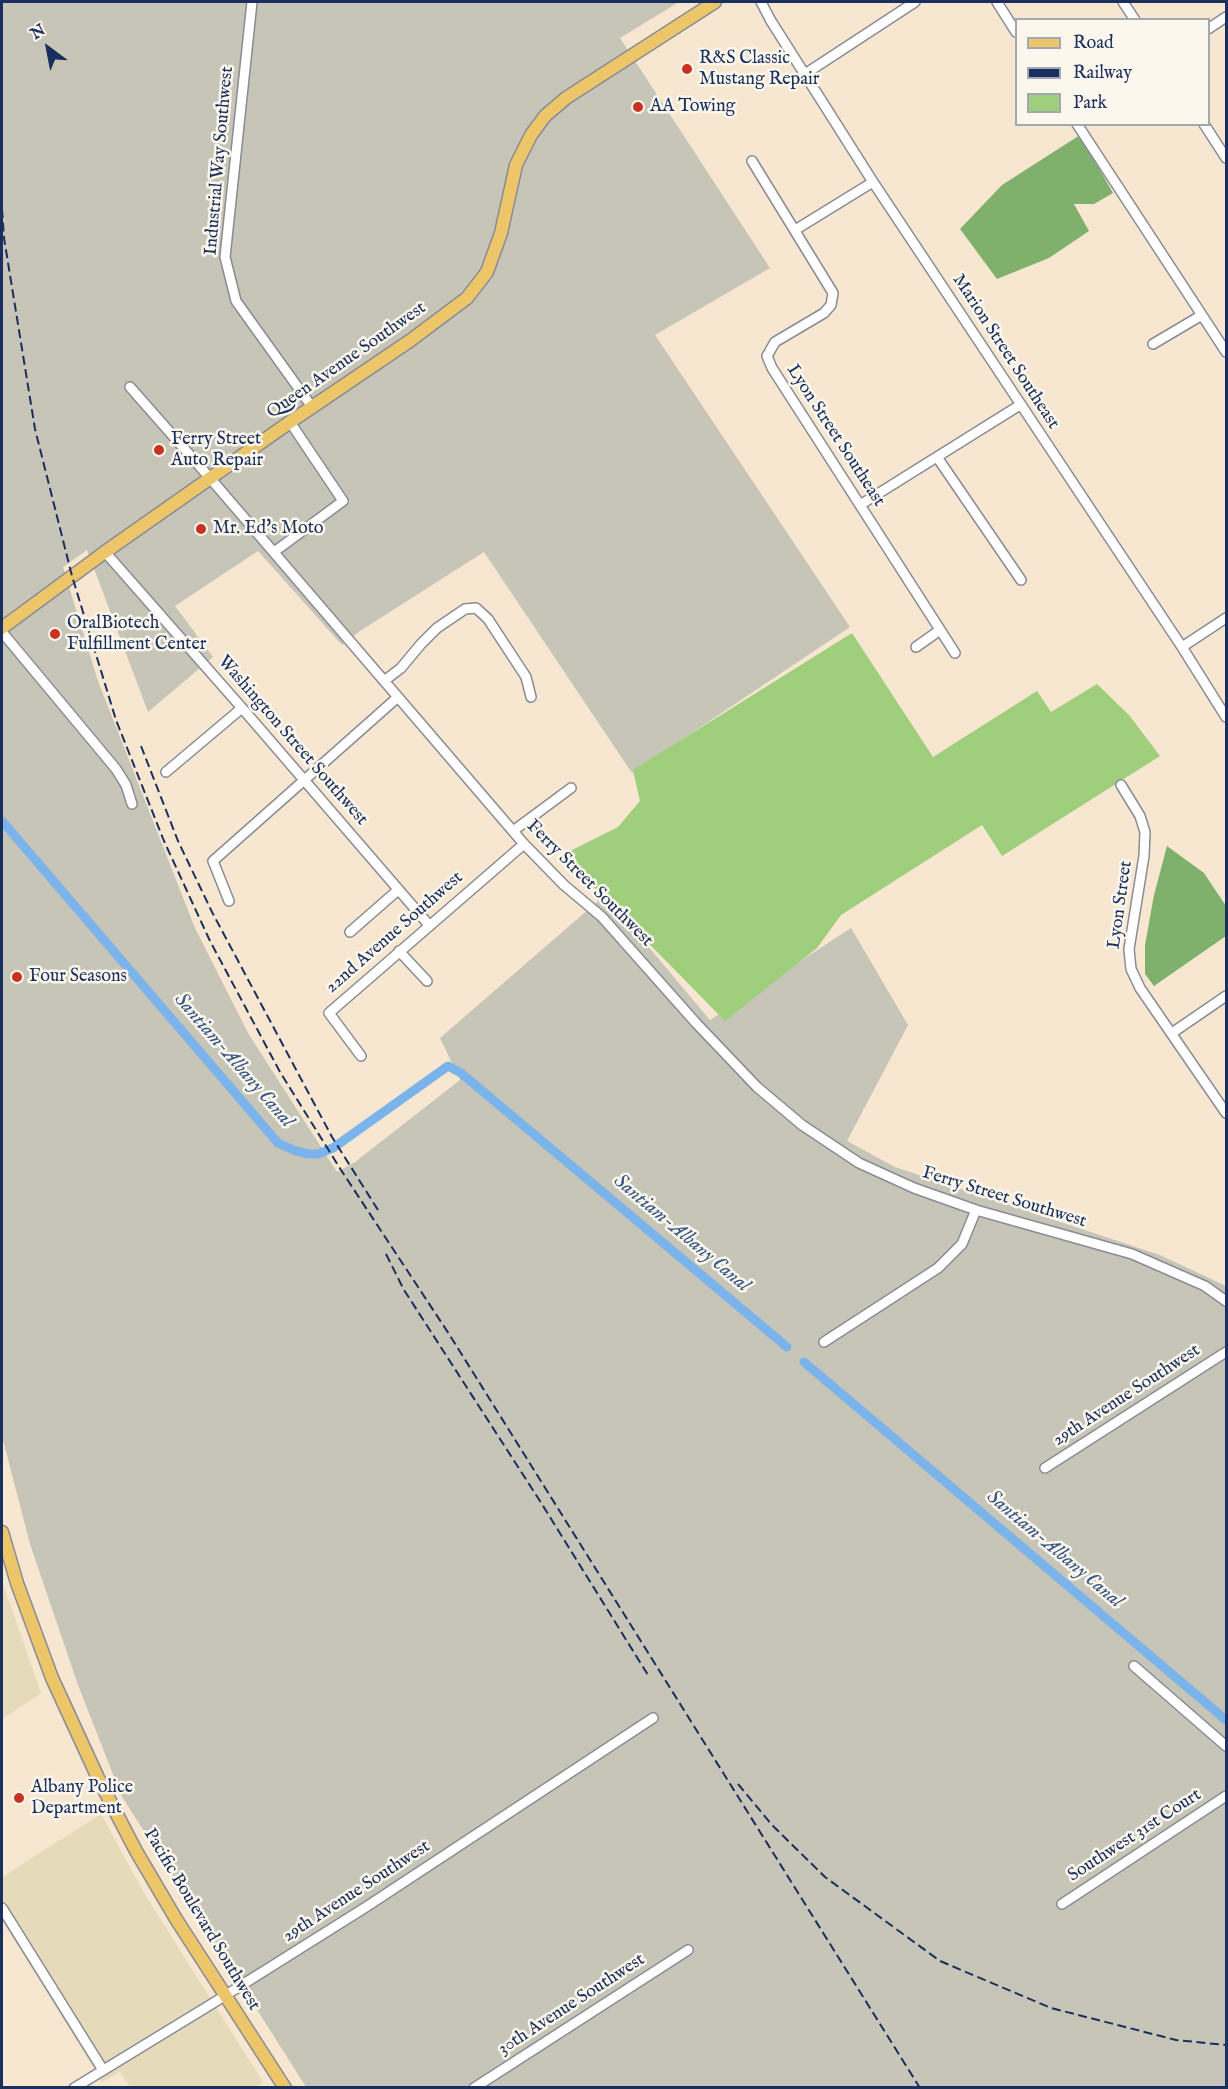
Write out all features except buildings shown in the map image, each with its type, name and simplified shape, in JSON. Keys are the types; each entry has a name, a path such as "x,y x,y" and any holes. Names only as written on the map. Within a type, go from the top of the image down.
{"main road":[{"name":"Queen Avenue Southwest","path":"2,630 105,552 411,340 467,298 487,272 501,233 516,165 531,135 546,116 566,98 715,2"},
{"name":"Pacific Boulevard Southwest","path":"2,1532 17,1583 44,1656 86,1752 136,1851 224,1996 285,2088"}],"street":[{"name":"Industrial Way Southwest","path":"252,2 225,257 236,301 312,407"},
{"name":"Marion Street Southeast","path":"761,2 771,22 873,182 1227,717"},
{"path":"805,74 915,2"},
{"path":"998,2 1015,29"},
{"path":"1123,2 1134,18"},
{"path":"1210,28 1227,18"},
{"path":"1078,126 1227,352"},
{"path":"1205,126 1227,158"},
{"name":"Lyon Street Southeast","path":"752,161 832,293 831,305 824,313 775,342 767,356 772,368 955,653"},
{"path":"795,230 873,182"},
{"path":"1153,345 1202,315"},
{"name":"Ferry Street Southwest","path":"130,387 524,844 564,885 602,917 696,1023 757,1087 802,1125 859,1163 914,1188 976,1210 1132,1254 1205,1286 1227,1301"},
{"path":"860,505 1020,405"},
{"path":"274,552 343,501 290,422"},
{"path":"937,457 1021,580"},
{"name":"Washington Street Southwest","path":"105,552 429,926"},
{"path":"384,681 401,668 420,644 437,628 465,609 476,608 488,619 526,677 531,698"},
{"path":"1182,647 1227,618"},
{"path":"2,630 116,769 126,784 132,804"},
{"path":"916,647 940,630"},
{"path":"229,901 213,861 398,698"},
{"path":"165,772 242,708"},
{"name":"Lyon Street","path":"1121,785 1140,816 1145,832 1144,856 1129,949 1131,969 1140,988 1226,1111"},
{"path":"513,831 571,788"},
{"name":"22nd Avenue Southwest","path":"361,1056 329,1013 524,844"},
{"path":"350,932 398,890"},
{"path":"399,951 427,981"},
{"path":"1172,1033 1227,996"},
{"path":"824,1342 938,1268 962,1244 976,1210"},
{"name":"29th Avenue Southwest","path":"1045,1468 1227,1352"},
{"path":"1134,1666 1227,1746"},
{"name":"29th Avenue Southwest","path":"74,2088 366,1907 653,1718"},
{"name":"Southwest 31st Court","path":"1062,1904 1227,1796"},
{"path":"2,1908 103,2070"},
{"name":"30th Avenue Southwest","path":"474,2088 688,1950"}],"shaded area":[{"path":"2,2 679,2 620,38 770,268 655,335 850,627 632,773 484,552 360,631 342,645 258,551 175,606 213,657 148,712 87,550 63,567 98,681 195,928 248,1033 337,1172 355,1162 460,1080 440,1038 605,895 710,1020 851,928 908,1025 847,1141 895,1167 1160,1255 1226,1286 1226,2087 306,2087 121,1795 78,1685 30,1544 2,1436"},
{"path":"2,1581 41,1693 2,1719"},
{"path":"101,1814 144,1893 263,2082 254,2088 130,2087 120,2072 102,2082 2,1920 2,1877"}],"green space":[{"path":"1080,135 1113,193 1094,204 1074,204 1089,231 1049,258 997,279 960,229 1002,185"},
{"path":"852,633 933,757 1037,691 1051,712 1097,684 1129,715 1160,756 1002,856 982,825 841,915 817,948 725,1021 562,855 618,827 640,801 633,770"},
{"path":"1167,846 1204,873 1226,906 1226,936 1154,986 1145,974 1145,945 1154,895"}],"waterway":[{"name":"Santiam-Albany Canal","path":"2,821 278,1143 309,1154 318,1154 333,1148 448,1066 461,1073 787,1347"},
{"name":"Santiam-Albany Canal","path":"804,1362 1226,1720"}],"railway":[{"path":"2,209 4,238 35,429 72,576 116,720 164,841 210,941 280,1072 341,1170 449,1334 920,2088"},
{"path":"141,746 178,841 212,912 332,1137 378,1210"},
{"path":"386,1254 404,1290 540,1501 648,1675"},
{"path":"738,1784 772,1825 825,1877 940,1961 1051,2008 1176,2040 1226,2045"}],"place":[{"name":"R&S Classic Mustang Repair","path":"687,69"},
{"name":"AA Towing","path":"638,107"},
{"name":"Ferry Street Auto Repair","path":"159,450"},
{"name":"Mr. Ed's Moto","path":"201,529"},
{"name":"OralBiotech Fulfillment Center","path":"55,634"},
{"name":"Four Seasons","path":"17,977"},
{"name":"Albany Police Department","path":"19,1798"}]}
